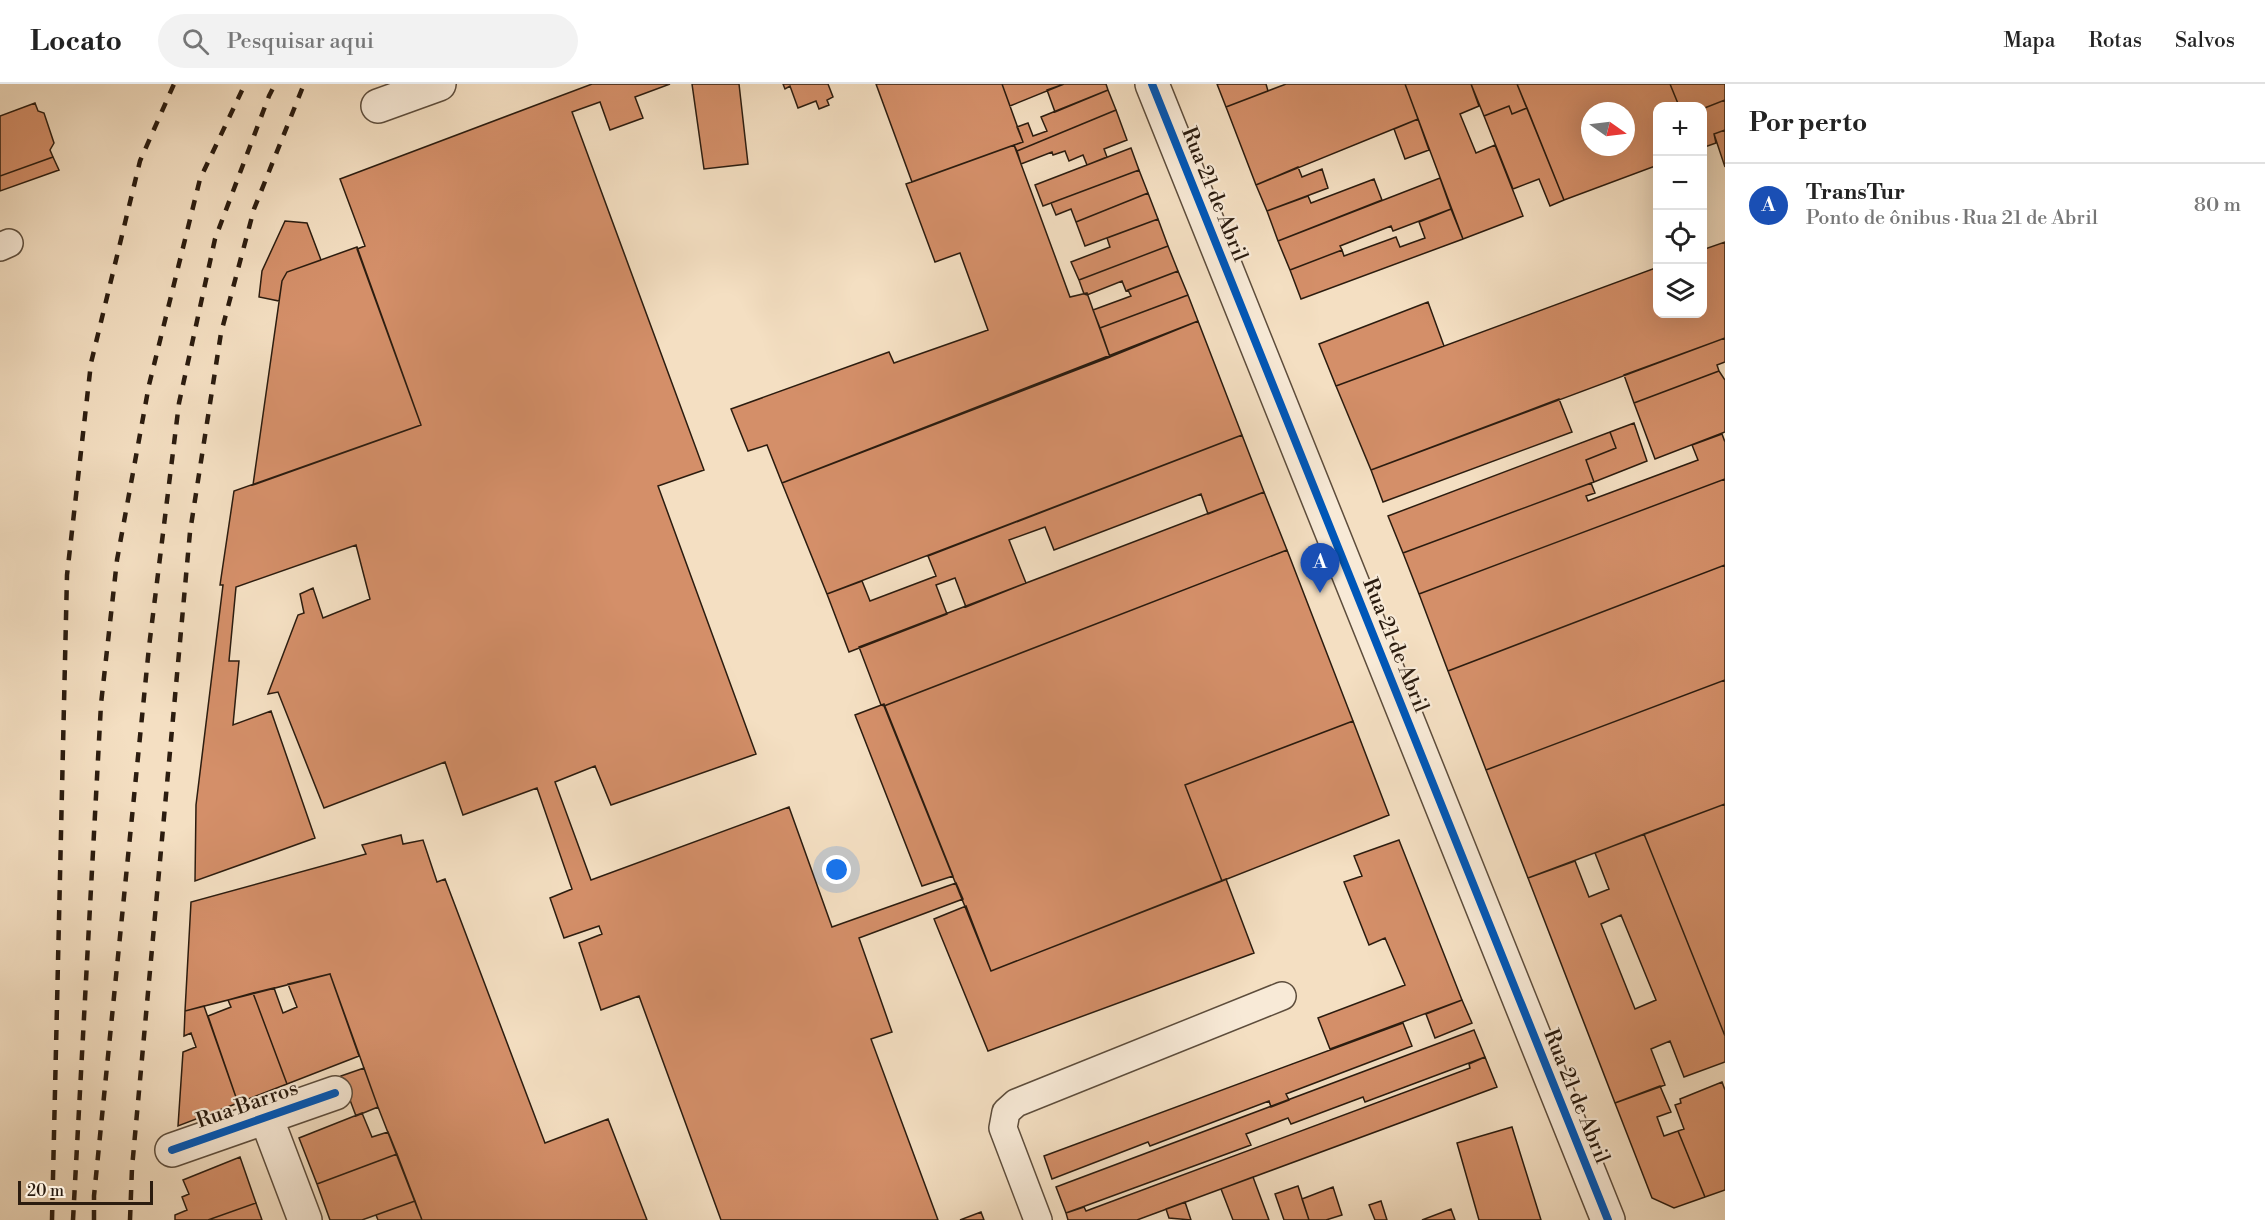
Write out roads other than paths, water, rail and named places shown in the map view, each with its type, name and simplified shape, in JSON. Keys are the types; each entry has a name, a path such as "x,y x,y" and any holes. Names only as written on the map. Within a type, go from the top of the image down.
{"street":[{"path":"378,106 439,84"},
{"name":"Rua 21 de Abril","path":"1152,84 1608,1220"},
{"name":"Rua Barros","path":"172,1150 334,1093"},
{"path":"266,1117 305,1220"}],"lane":[{"path":"1038,1220 1002,1128 1006,1112 1016,1103 1282,996"}],"railway":[{"path":"52,1220 67,575 91,363 140,161 174,84"},
{"path":"73,1220 101,704 117,560 149,385 200,179 245,84"},
{"path":"94,1220 94,1196 149,647 179,403 215,239 275,84"},
{"path":"130,1220 132,1168 190,532 221,333 254,209 304,84"}],"place":[{"name":"TransTur","path":"1320,593"}]}
